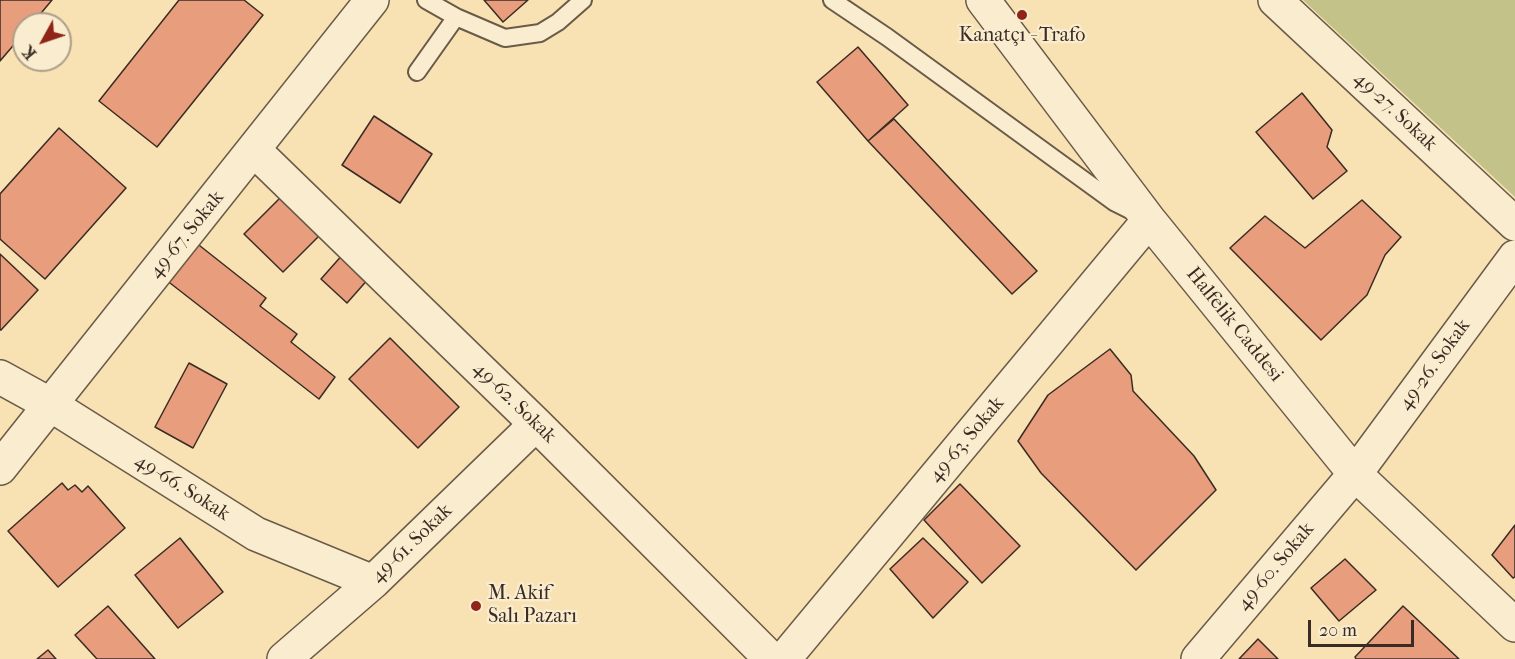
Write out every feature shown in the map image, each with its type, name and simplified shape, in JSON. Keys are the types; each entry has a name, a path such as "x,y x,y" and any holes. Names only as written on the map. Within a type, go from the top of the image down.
{"street":[{"name":"49-67. Sokak","path":"0,468 372,0"},
{"name":"49-27. Sokak","path":"1275,0 1515,224"},
{"name":"Halfelik Caddesi","path":"986,2 1149,220 1355,474 1515,625"},
{"name":"49-62. Sokak","path":"254,150 536,424 771,659"},
{"name":"49-63. Sokak","path":"784,659 1149,220"},
{"name":"49-26. Sokak","path":"1355,474 1515,257"},
{"name":"49-66. Sokak","path":"0,377 51,405 256,534 373,582"},
{"name":"49-61. Sokak","path":"284,659 373,582 536,424"},
{"name":"49-60. Sokak","path":"1198,659 1355,474"}],"lane":[{"path":"426,0 456,17 505,38 540,33 558,22 583,0"},
{"path":"832,0 887,37 1114,202 1149,220"},
{"path":"417,72 456,17"}],"shaded area":[{"path":"1303,0 1515,0 1515,197"}],"building":[{"path":"0,0 52,0 42,12 12,12 12,47 0,61"},
{"path":"179,0 244,0 263,15 157,147 99,101"},
{"path":"484,0 528,0 503,22"},
{"path":"858,47 908,105 868,141 817,82"},
{"path":"1302,93 1332,130 1327,147 1347,171 1313,199 1256,132"},
{"path":"374,116 432,154 400,203 342,165"},
{"path":"894,119 1037,271 1012,294 868,141"},
{"path":"59,128 126,188 45,279 0,239 0,194"},
{"path":"287,191 325,230 283,272 244,234"},
{"path":"1362,200 1401,237 1385,255 1367,295 1321,340 1230,248 1265,216 1305,248"},
{"path":"190,238 266,298 260,306 297,334 291,342 335,377 319,399 161,276"},
{"path":"344,253 370,277 347,303 321,279"},
{"path":"0,254 38,290 1,330 0,330"},
{"path":"390,338 459,407 418,448 349,379"},
{"path":"1110,349 1131,375 1133,391 1194,456 1216,490 1136,570 1041,473 1018,441 1048,395"},
{"path":"189,363 227,384 193,448 155,427"},
{"path":"62,483 68,490 75,485 82,492 88,486 125,528 58,587 8,531"},
{"path":"960,484 1020,546 982,583 924,520"},
{"path":"1515,525 1515,577 1513,578 1492,555"},
{"path":"180,538 223,592 178,628 135,575"},
{"path":"923,538 968,582 933,618 890,569"},
{"path":"1345,559 1376,590 1339,621 1311,588"},
{"path":"108,606 155,659 97,659 75,635"},
{"path":"1403,606 1459,659 1356,659 1355,657"},
{"path":"1258,639 1278,659 1239,659"},
{"path":"48,650 56,659 37,659"}],"place":[{"name":"Kanatçı - Trafo","path":"1022,15"},
{"name":"M. Akif Salı Pazarı","path":"476,606"}]}
